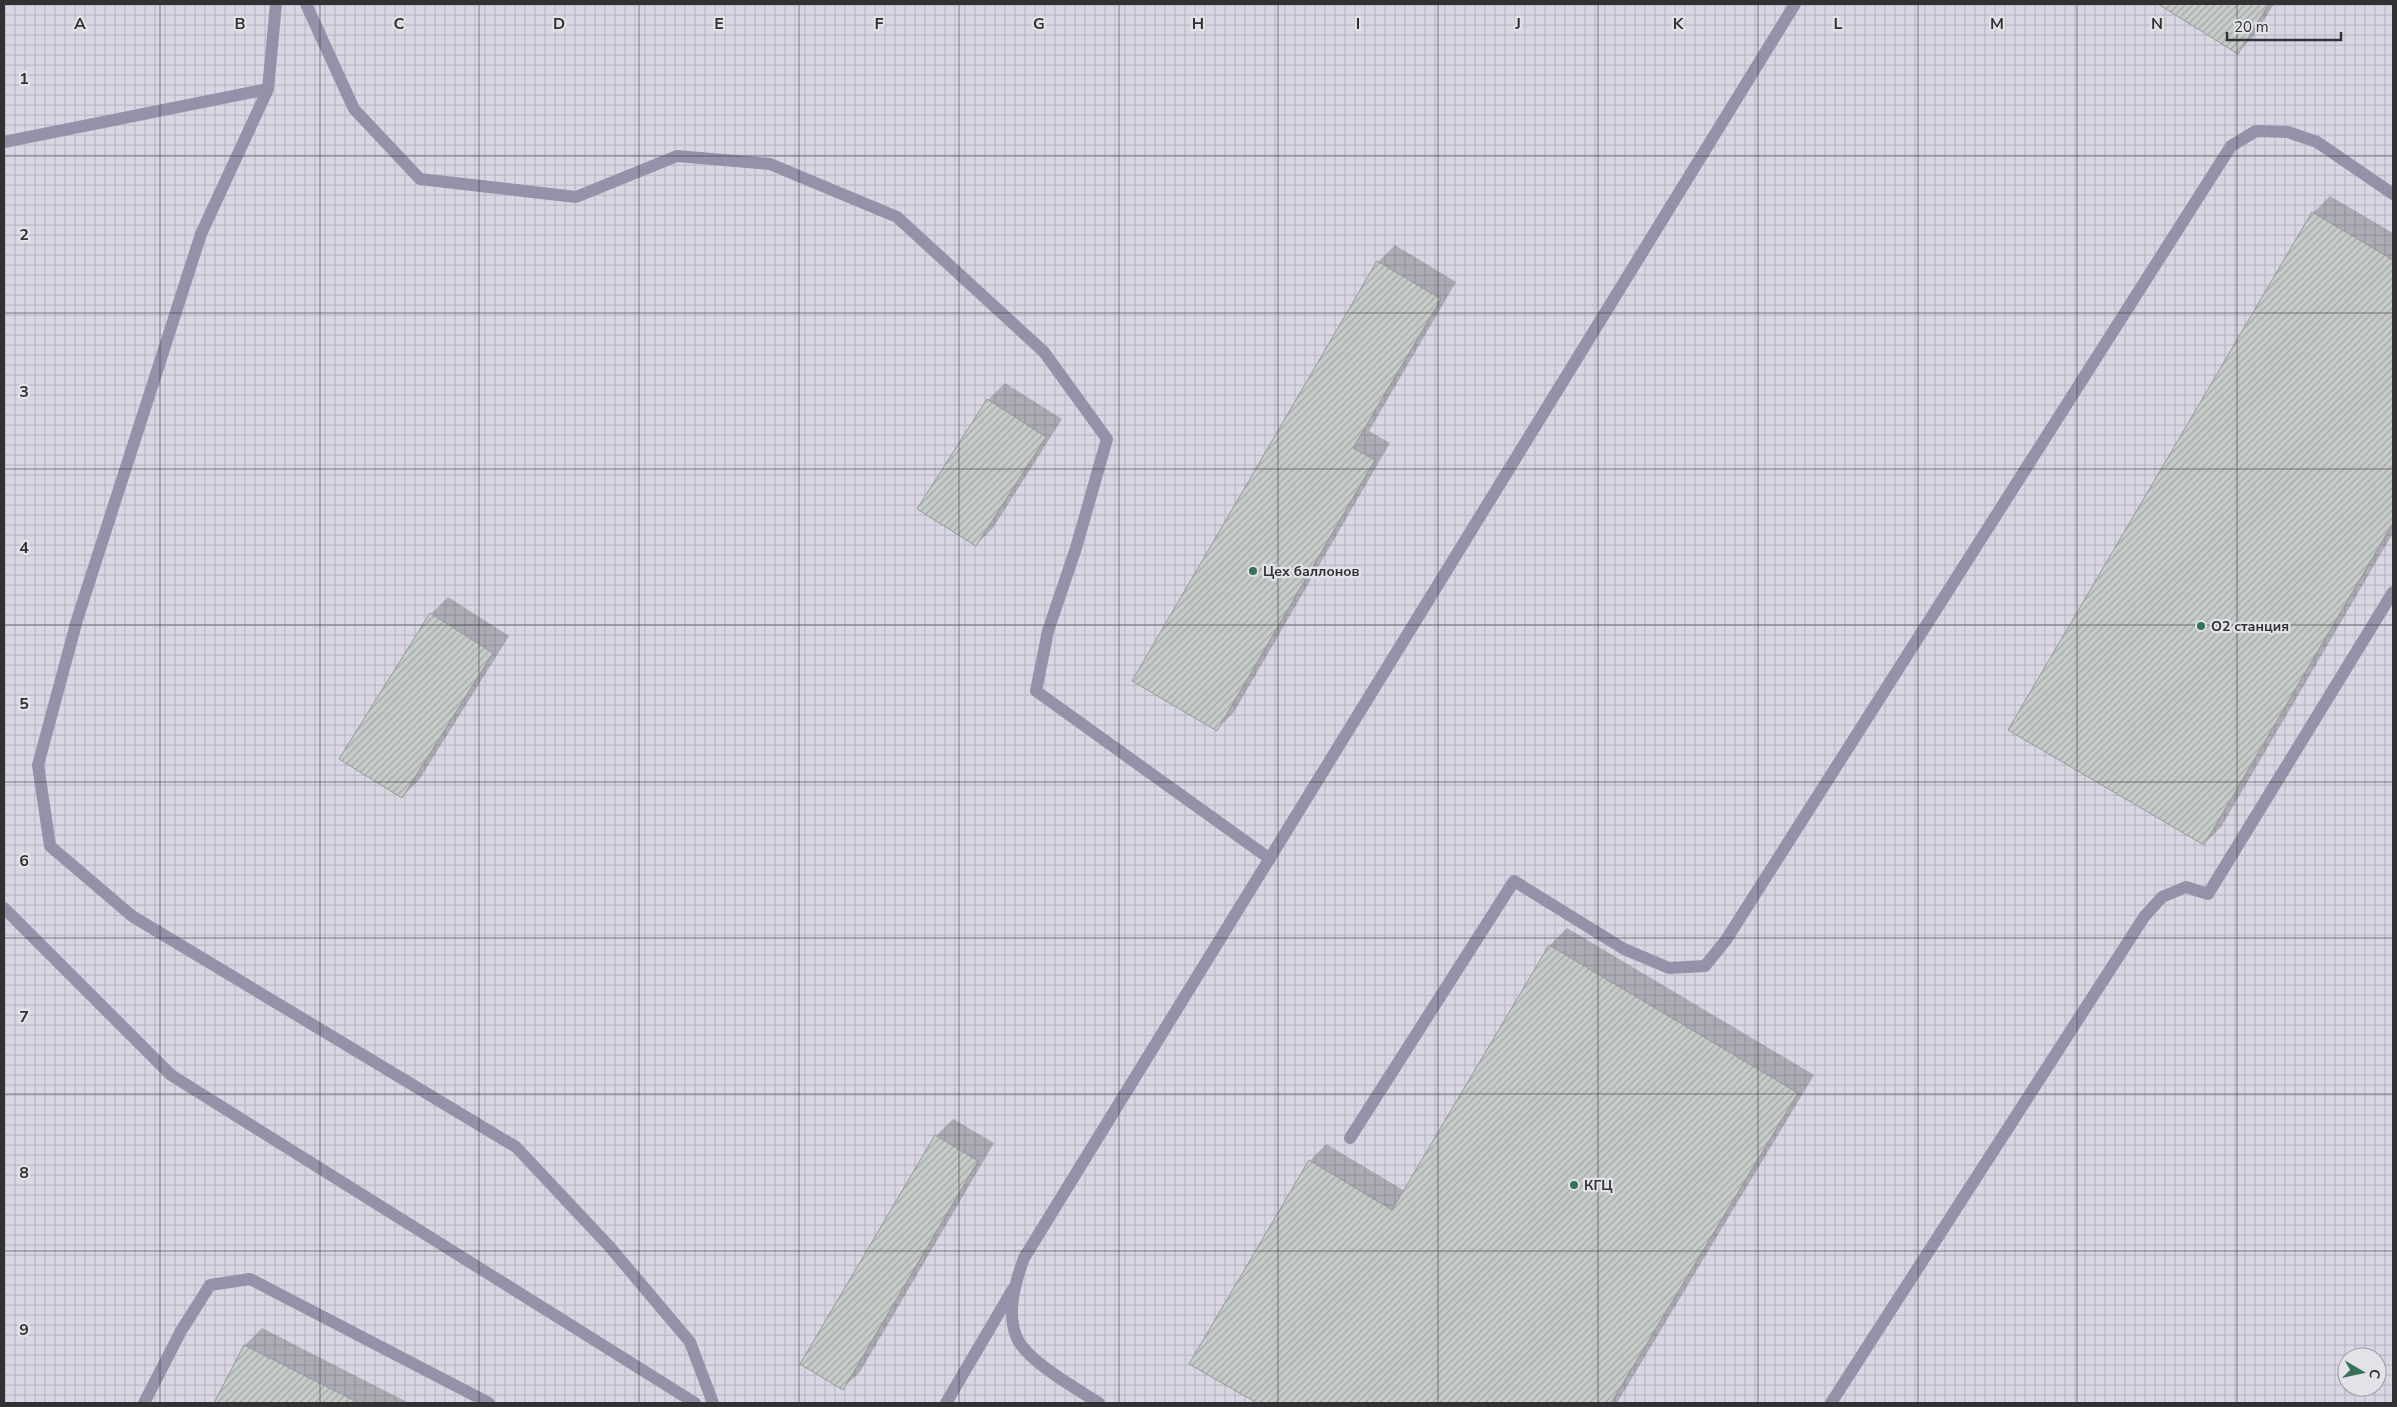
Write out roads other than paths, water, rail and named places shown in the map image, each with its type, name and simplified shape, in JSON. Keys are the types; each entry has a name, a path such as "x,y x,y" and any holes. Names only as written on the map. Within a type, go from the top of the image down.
{"lane":[{"path":"276,4 268,89 201,234 76,620 38,765 50,846 132,916 516,1147 609,1246 690,1342 713,1403"},
{"path":"306,4 354,109 420,179 576,197 677,156 770,164 897,217 1044,352 1107,439 1076,548 1048,631 1036,691 1270,859"},
{"path":"946,1403 1014,1287 1024,1258 1795,4"},
{"path":"4,142 268,89"},
{"path":"1350,1138 1514,880 1624,949 1669,968 1705,966 1726,940 2231,146 2256,131 2288,132 2317,142 2393,194"},
{"path":"1831,1403 2144,917 2162,897 2186,887 2208,894 2393,592"},
{"path":"4,908 170,1075 695,1403"},
{"path":"144,1403 181,1331 210,1285 250,1278 489,1403"},
{"path":"1014,1287 1013,1315 1017,1339 1037,1362 1098,1403"}],"place":[{"name":"Цех баллонов","path":"1253,571"},
{"name":"О2 станция","path":"2201,626"},
{"name":"КГЦ","path":"1574,1185"}]}
